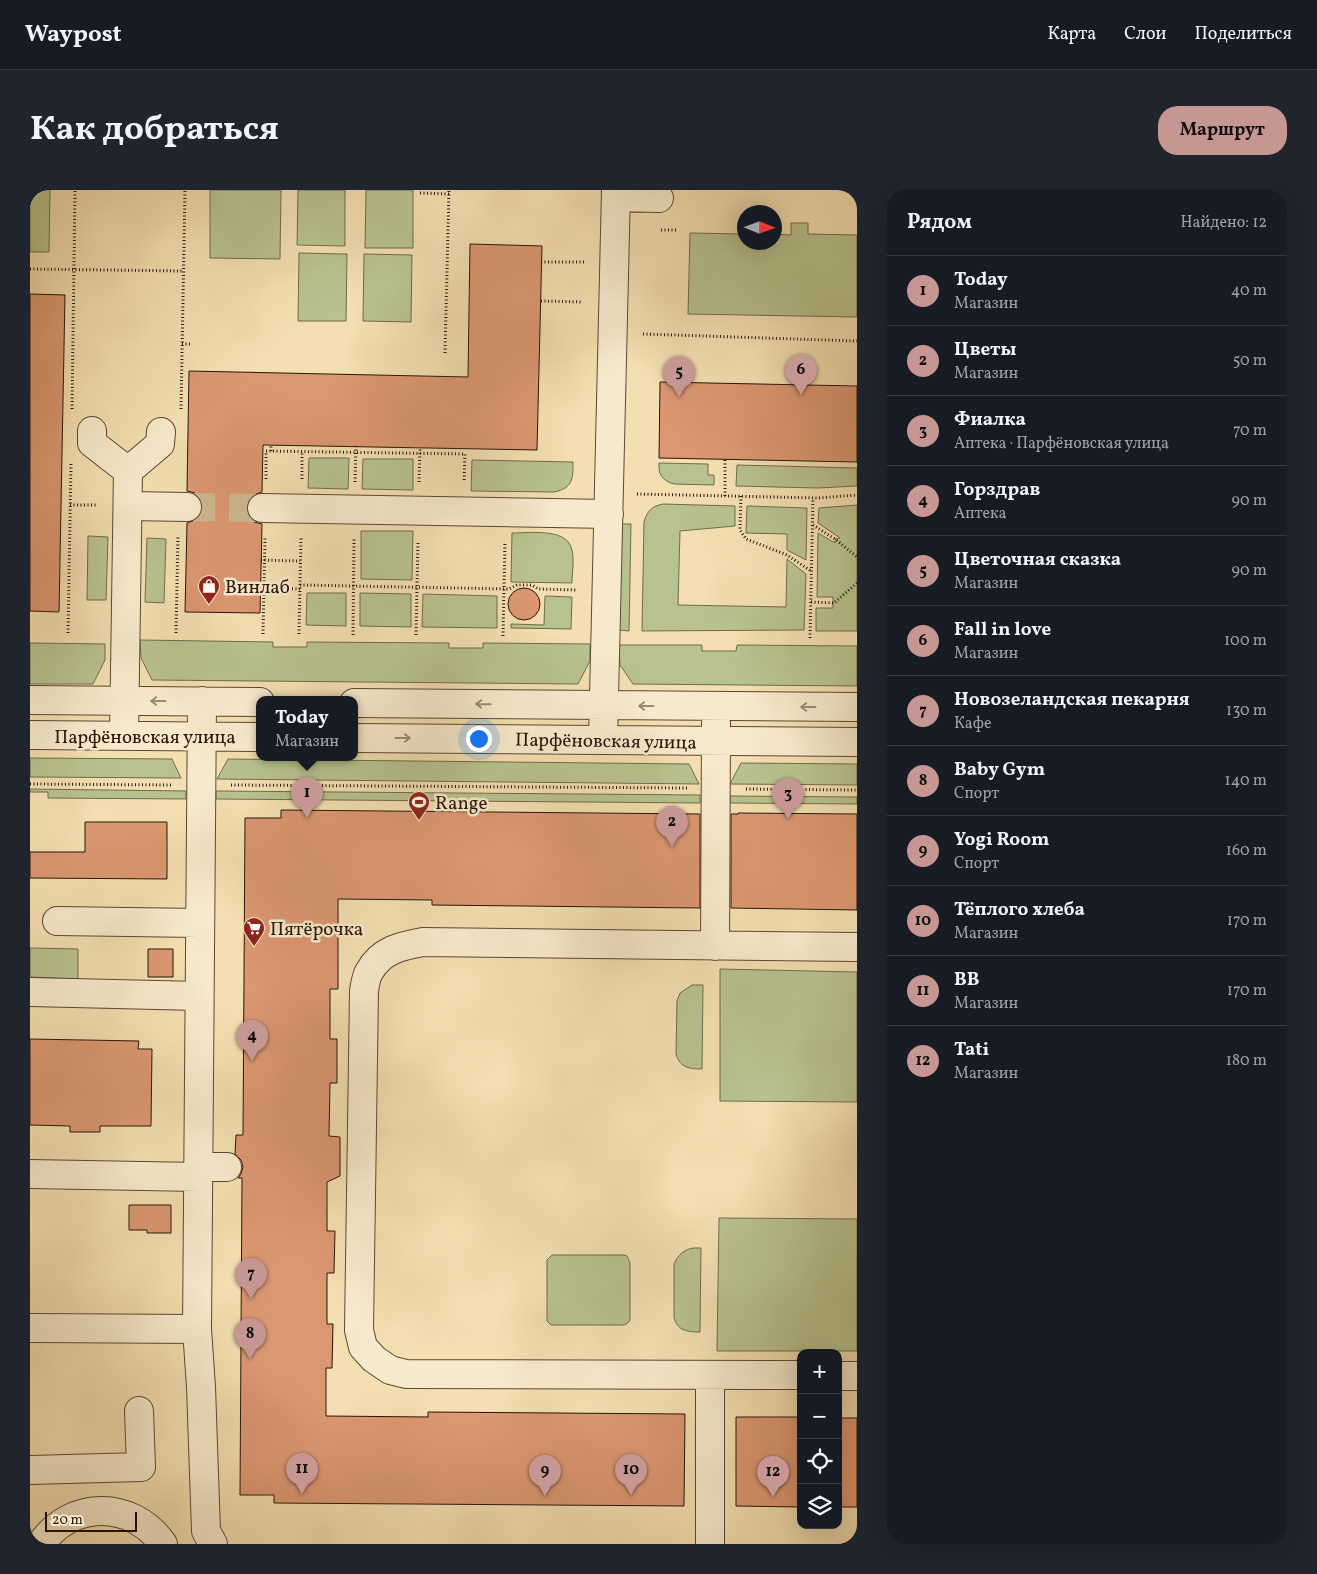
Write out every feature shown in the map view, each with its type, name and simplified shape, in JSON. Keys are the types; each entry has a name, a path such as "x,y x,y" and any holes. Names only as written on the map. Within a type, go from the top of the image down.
{"street":[{"path":"603,740 616,193 659,198"},
{"path":"92,431 92,443 128,471"},
{"path":"124,736 128,471 160,444 161,432"},
{"path":"262,508 505,512 609,504"},
{"path":"128,506 187,507"},
{"name":"Парфёновская улица","path":"30,700 256,702"},
{"path":"202,701 196,1330 201,1387 206,1531 213,1544"},
{"name":"Парфёновская улица","path":"358,703 857,707"},
{"path":"715,946 716,706"},
{"name":"Парфёновская улица","path":"30,735 256,737"},
{"name":"Парфёновская улица","path":"358,738 857,742"},
{"path":"57,921 199,923"},
{"path":"797,1375 406,1374 390,1370 374,1359 363,1347 359,1330 364,991 369,972 381,956 399,947 423,942 857,947"},
{"path":"30,992 199,996"},
{"path":"30,1174 198,1172 227,1167"},
{"path":"30,1328 196,1330"},
{"path":"710,1375 710,1544"},
{"path":"842,1376 857,1376"},
{"path":"30,1470 141,1467 139,1411"},
{"path":"41,1544 47,1535 60,1523 76,1515 93,1511 111,1511 128,1516 144,1524 157,1536 162,1544"}],"path":[{"path":"420,193 449,192 445,353"},
{"path":"541,262 584,262 584,253"},
{"path":"30,269 184,271"},
{"path":"541,301 584,302 583,311"},
{"path":"613,333 857,341"},
{"path":"182,344 190,344"},
{"path":"271,445 271,451"},
{"path":"299,634 302,452"},
{"path":"464,454 464,489"},
{"path":"725,460 725,496"},
{"path":"609,504 725,496 813,498 857,495"},
{"path":"741,496 740,530 746,539 787,555 811,571"},
{"path":"810,638 813,498"},
{"path":"503,636 505,512"},
{"path":"813,524 857,557"},
{"path":"261,560 300,561"},
{"path":"811,602 834,602 857,582"},
{"path":"264,588 509,589 516,585 532,585 538,589 578,590"},
{"path":"30,784 857,790"}],"green space":[{"path":"30,190 50,190 49,252 30,252"},
{"path":"210,190 281,190 280,259 210,258"},
{"path":"298,190 345,190 345,246 297,245"},
{"path":"366,190 413,190 413,248 365,248"},
{"path":"791,223 808,223 808,234 857,235 857,317 688,314 690,233 737,234 737,250 782,250 782,234 791,235"},
{"path":"299,253 347,254 346,321 298,321"},
{"path":"364,254 412,255 411,322 363,321"},
{"path":"309,458 349,458 348,489 308,488"},
{"path":"363,459 413,459 413,490 362,489"},
{"path":"472,460 573,462 573,473 571,482 565,488 554,492 471,491"},
{"path":"659,463 708,464 708,475 714,475 714,485 670,483 660,474"},
{"path":"737,465 857,468 857,486 818,488 736,486"},
{"path":"663,504 735,506 735,526 680,531 678,605 786,607 787,559 806,574 804,630 642,631 644,522 650,510"},
{"path":"857,505 857,631 816,631 816,608 833,608 833,597 817,597 818,533 835,543 835,539 840,538 818,523 819,508"},
{"path":"747,506 807,508 806,560 787,550 787,534 746,533"},
{"path":"620,524 631,524 629,631 619,630"},
{"path":"361,531 413,531 412,580 361,579"},
{"path":"536,532 554,534 567,541 573,555 572,583 511,582 512,533"},
{"path":"88,536 108,537 106,600 87,600"},
{"path":"147,538 166,539 164,603 145,602"},
{"path":"307,593 346,593 346,626 306,625"},
{"path":"360,593 411,594 411,627 360,626"},
{"path":"423,594 497,596 497,628 422,627"},
{"path":"545,596 572,597 571,629 511,628 511,624 544,625"},
{"path":"140,640 273,642 273,647 307,647 307,642 449,643 449,648 483,648 483,643 590,644 590,661 578,684 152,680 141,658"},
{"path":"30,643 105,644 105,660 93,684 30,684"},
{"path":"619,645 702,645 702,651 736,651 737,645 857,646 857,686 633,684 620,665"},
{"path":"30,758 172,759 181,778 30,777"},
{"path":"228,759 256,759 256,761 689,764 699,784 217,779"},
{"path":"741,763 857,764 857,785 730,784"},
{"path":"30,789 186,791 186,799 48,798 48,792 30,792"},
{"path":"216,791 700,795 700,803 216,799"},
{"path":"730,796 857,797 857,804 730,803"},
{"path":"30,948 78,949 78,979 30,977"},
{"path":"720,969 857,972 857,1102 720,1101"},
{"path":"692,985 703,985 702,1069 686,1067 680,1062 676,1054 677,1001 680,993"},
{"path":"719,1218 857,1219 857,1351 797,1349 797,1351 717,1351"},
{"path":"694,1248 701,1248 700,1332 687,1331 680,1328 675,1322 674,1317 674,1264 682,1253"},
{"path":"552,1255 627,1256 630,1263 630,1320 628,1323 624,1325 551,1325 547,1321 547,1260"}],"building":[{"path":"470,244 542,246 537,450 263,445 262,492 248,500 246,507 249,516 254,522 262,524 260,613 185,612 187,523 195,520 203,508 200,499 195,493 187,491 189,371 468,377"},
{"path":"30,294 65,295 59,612 30,611"},
{"path":"660,382 857,386 857,462 659,458"},
{"path":"524,588 530,589 535,593 539,598 539,610 535,615 530,619 524,620 518,619 513,615 509,610 508,604 509,598 513,593 518,589"},
{"path":"281,810 700,814 700,908 432,905 432,900 338,899 338,989 330,989 330,1039 337,1039 337,1083 330,1083 329,1136 340,1137 340,1176 327,1182 327,1231 335,1231 334,1273 327,1273 327,1324 333,1324 332,1368 326,1368 326,1416 428,1417 428,1412 685,1414 684,1506 274,1503 274,1495 240,1495 242,1178 238,1178 243,1167 241,1160 235,1154 236,1135 243,1135 245,818 281,818"},
{"path":"731,814 857,814 857,910 731,908"},
{"path":"85,822 167,822 167,879 30,878 30,852 85,852"},
{"path":"148,949 173,949 173,977 148,977"},
{"path":"30,1039 139,1041 138,1049 152,1049 151,1126 100,1126 100,1132 70,1132 70,1126 30,1125"},
{"path":"129,1205 171,1205 171,1233 147,1233 147,1230 129,1230"},
{"path":"736,1417 797,1417 797,1507 736,1506"},
{"path":"842,1418 857,1418 857,1507 842,1507"}],"tunnel":[{"path":"187,507 262,508"}],"place":[{"name":"Fall in love","path":"801,395"},
{"name":"Цветочная сказка","path":"679,397"},
{"name":"Винлаб","path":"209,605"},
{"name":"Today","path":"307,818"},
{"name":"Фиалка","path":"788,819"},
{"name":"Range","path":"419,821"},
{"name":"Цветы","path":"672,847"},
{"name":"Пятёрочка","path":"254,947"},
{"name":"Горздрав","path":"252,1061"},
{"name":"Новозеландская пекарня","path":"251,1299"},
{"name":"Baby Gym","path":"250,1359"},
{"name":"BB","path":"302,1494"},
{"name":"Тёплого хлеба","path":"631,1495"},
{"name":"Yogi Room","path":"545,1496"},
{"name":"Tati","path":"773,1497"}]}
